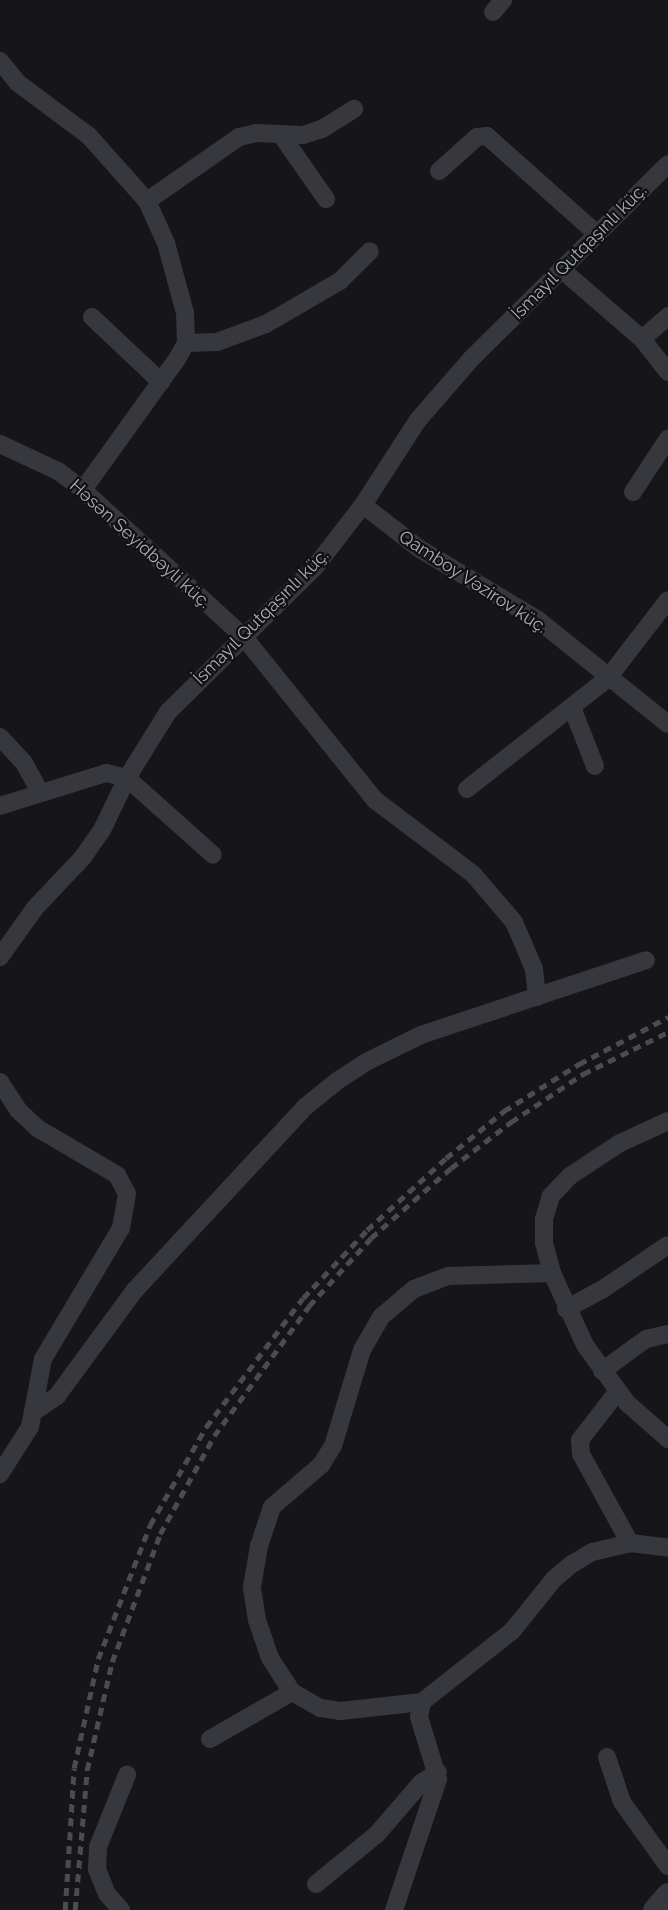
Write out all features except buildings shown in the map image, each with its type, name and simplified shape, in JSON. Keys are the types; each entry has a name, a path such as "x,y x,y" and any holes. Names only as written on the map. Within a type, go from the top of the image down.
{"street":[{"path":"0,61 18,83 89,136 147,201 173,268 185,313 186,343 161,382 83,490"},
{"path":"147,201 239,137 256,133 282,136 322,129 354,109"},
{"path":"282,136 326,199"},
{"path":"439,171 477,137 487,136 597,234"},
{"name":"İsmayıl Qutqaşınlı küç.","path":"0,957 35,908 83,857 102,830 127,778 168,712 315,567 363,505 418,420 471,359 668,164"},
{"path":"186,343 217,342 267,324 340,281 370,252"},
{"path":"561,269 642,339 668,372"},
{"path":"642,339 668,316"},
{"path":"92,317 161,382"},
{"path":"633,492 668,439"},
{"name":"Həsən Seyidbəyli küç.","path":"0,444 58,471 83,490 243,636 375,800 473,874 514,922 534,969 537,997"},
{"name":"Qamboy Vəzirov küç.","path":"363,505 420,549 538,620 668,724"},
{"path":"468,789 573,710 608,678 668,600"},
{"path":"573,710 595,766"},
{"path":"0,737 24,763 40,792"},
{"path":"0,806 106,773 127,778 213,855"},
{"path":"35,1411 57,1396 135,1290 305,1107 337,1081 366,1062 420,1035 646,960"},
{"path":"0,1082 18,1110 37,1128 117,1175 128,1194 121,1228 43,1359 35,1411 20,1447 0,1474"},
{"path":"668,1121 594,1159 551,1196 544,1219 544,1243 552,1273 566,1309 602,1371 618,1391 668,1439"},
{"path":"566,1309 603,1289 668,1245"},
{"path":"552,1273 448,1276 414,1289 382,1316 362,1350 333,1446 321,1465 272,1507 259,1546 252,1587 257,1620 270,1658 292,1692 320,1708 340,1711 422,1702 512,1631 554,1579 572,1564 592,1552 630,1543 668,1548"},
{"path":"602,1371 646,1339 668,1334"},
{"path":"618,1391 579,1440 581,1454 630,1543"},
{"path":"210,1739 292,1692"},
{"path":"394,1910 434,1799 438,1772 418,1717 422,1702"},
{"path":"607,1756 622,1802 668,1866"},
{"path":"316,1884 377,1834 421,1783 438,1772"},
{"path":"121,1910 107,1894 98,1869 98,1847 127,1775"},
{"path":"654,1910 668,1894"}],"railway":[{"path":"65,1910 74,1768 98,1659 150,1525 206,1427 303,1298 367,1230 446,1158 504,1111 579,1064 668,1017"},
{"path":"75,1910 87,1770 112,1662 160,1534 214,1436 309,1306 371,1238 451,1168 511,1122 583,1074 668,1032"}]}
